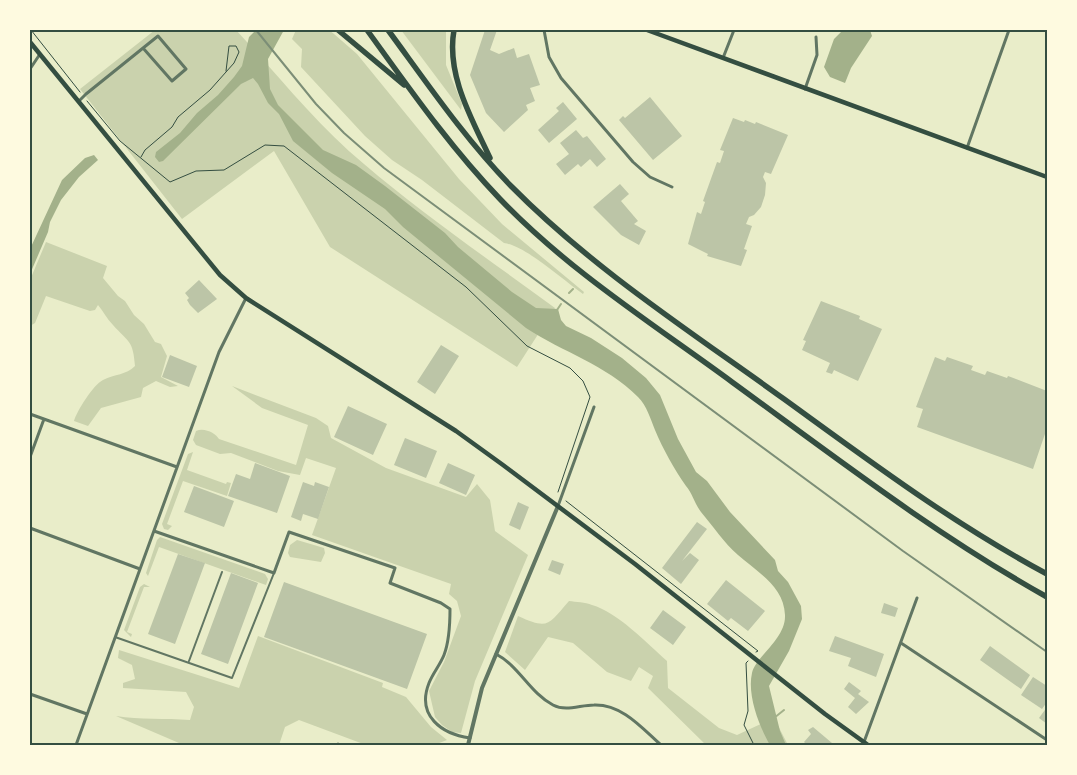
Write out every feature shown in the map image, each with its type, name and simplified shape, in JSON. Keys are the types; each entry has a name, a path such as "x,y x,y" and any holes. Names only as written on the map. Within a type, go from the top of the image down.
{"highway":[{"path":"338,30 411,91"},
{"path":"367,30 452,144 500,199 577,268 917,516 1010,576 1047,597"},
{"path":"388,30 456,122 493,166 561,233 611,273 914,494 968,530 1047,574"},
{"path":"454,30 453,51 458,84 493,166"},
{"path":"1031,566 1047,568"}],"main road":[{"path":"647,30 805,90 1047,177"},
{"path":"30,42 203,256 220,276 246,298 456,431 558,506 866,744"}],"street":[{"path":"544,30 549,57 561,78 633,162 650,176 672,187"},
{"path":"723,58 734,30"},
{"path":"967,148 1009,30"},
{"path":"79,101 84,96 143,48 158,36 186,69 172,81 143,48"},
{"path":"805,90 817,55 816,37"},
{"path":"30,69 40,54"},
{"path":"76,745 219,352 246,298"},
{"path":"468,745 482,688 558,506 594,407"},
{"path":"30,414 177,467"},
{"path":"30,457 44,419"},
{"path":"30,528 140,569"},
{"path":"154,531 274,573 289,532 395,568 390,583 441,603 450,609 444,655 429,683 426,694 431,717 444,732 470,738"},
{"path":"866,744 917,598"},
{"path":"901,643 1047,740"},
{"path":"496,654 507,660 551,704 569,708 594,705 611,707 628,715 661,745"},
{"path":"30,694 87,714"}],"lane":[{"path":"189,661 222,572"},
{"path":"115,636 232,678 274,573"}],"path":[{"path":"31,30 120,141 168,180 173,182 196,171 224,170 265,145 284,146 466,287 527,346 570,368 583,381 590,397 557,494"},
{"path":"141,157 145,150 160,138 178,117 197,103 234,63 239,52 236,46 229,46 226,71"},
{"path":"566,501 758,651"},
{"path":"752,657 746,663 748,711 744,725 754,745"}],"shaded area":[{"path":"155,30 236,30 313,116 346,149 434,220 555,308 517,367 330,247 274,151 182,219 80,89"},
{"path":"256,30 284,30 268,59 270,89 278,105 323,150 356,165 385,186 445,233 458,247 512,292 536,308 558,309 561,320 566,326 591,338 622,358 646,378 660,395 678,439 696,472 707,481 730,512 775,560 778,571 788,582 801,606 802,619 789,651 769,686 780,731 786,745 770,745 758,720 751,691 754,667 776,640 784,624 785,615 780,596 768,580 728,545 701,512 669,459 646,408 638,397 598,367 526,328 403,227 385,209 332,173 293,141 279,114 268,103 253,78 241,84 163,161 159,162 155,157 156,152 180,133 197,113 218,95 234,77 242,66 249,37"},
{"path":"296,30 329,30 357,54 459,179 502,224 584,292 583,294 523,250 504,243 422,180 392,160 365,136 301,67 302,49 292,39"},
{"path":"401,30 446,30 446,65 462,104 461,110"},
{"path":"843,30 870,30 872,36 851,68 845,83 830,77 824,67 834,39"},
{"path":"94,155 98,160 79,177 61,200 50,222 48,232 30,274 30,249 62,180 85,158"},
{"path":"46,242 107,266 103,278 144,324 155,342 161,344 167,356 161,377 178,386 170,387 156,381 143,388 141,397 101,408 88,426 74,421 82,405 99,383 124,373 135,366 133,351 129,342 111,323 98,305 95,310 90,311 46,296 35,323 30,326 30,280"},
{"path":"232,386 316,418 328,426 331,438 386,468 466,497 477,484 490,500 495,531 528,555 475,681 461,733 452,732 435,717 429,691 444,662 461,616 457,601 449,594 451,584 312,535 336,468 306,458 300,475 278,471 231,453 220,454 196,445 193,440 196,431 206,430 213,433 219,439 296,465 308,425 262,408"},
{"path":"193,452 187,470 226,484 227,482 231,483 227,496 183,481 167,524 172,526 168,530 164,529 162,524 188,454"},
{"path":"160,537 265,574 268,579 266,585 159,547 148,576 146,573 157,540"},
{"path":"297,540 324,548 325,553 321,562 290,557 288,553 290,545"},
{"path":"144,584 150,587 144,587 127,632 132,634 131,637 124,630 140,587"},
{"path":"569,601 586,603 602,609 631,629 667,661 668,688 719,728 737,735 774,718 788,745 706,745 648,688 653,676 639,667 631,681 607,672 573,643 548,637 525,670 505,652 518,616 536,623 547,623"},
{"path":"258,636 383,683 382,687 406,697 431,727 447,740 434,745 366,745 299,720 285,727 279,745 178,745 179,743 116,716 190,720 194,707 186,692 123,688 123,683 135,679 132,665 118,658 119,650 239,688"}],"building":[{"path":"485,30 497,30 490,50 499,54 514,48 517,58 529,54 540,85 530,88 535,101 526,105 528,110 504,132 486,113 470,75"},
{"path":"650,97 682,136 653,160 619,120 623,116 625,118"},
{"path":"563,102 577,119 549,143 538,130 559,111 556,108"},
{"path":"733,118 755,124 756,122 788,135 771,174 765,172 763,177 766,183 761,207 754,215 749,217 746,224 752,226 744,249 747,250 741,266 707,256 708,254 688,244 697,212 701,214 705,202 703,201 717,162 720,163 724,151 720,150"},
{"path":"576,130 583,138 587,136 606,159 597,167 590,159 581,167 578,164 565,175 556,164 569,154 560,143"},
{"path":"620,184 629,194 621,201 638,221 634,224 646,231 639,245 621,235 593,207"},
{"path":"199,280 217,299 198,313 190,305 187,300 189,298 185,293"},
{"path":"821,301 860,316 859,319 882,329 858,381 834,370 832,374 826,372 830,363 802,350 806,341 803,340"},
{"path":"441,345 459,356 435,394 417,382"},
{"path":"170,355 197,366 189,387 162,377"},
{"path":"935,357 945,361 947,357 973,366 971,370 985,375 987,371 1007,378 1008,376 1047,391 1047,428 1033,469 917,427 923,409 916,407"},
{"path":"348,406 387,424 373,455 334,437"},
{"path":"405,438 437,451 426,478 394,465"},
{"path":"255,463 290,476 277,513 228,496 236,474 250,479"},
{"path":"448,463 475,475 466,495 439,483"},
{"path":"303,482 314,486 315,482 329,487 318,519 303,514 301,521 291,517"},
{"path":"194,486 234,501 224,527 184,512"},
{"path":"518,502 529,507 520,530 509,525"},
{"path":"697,522 707,529 682,561 690,553 699,560 681,584 662,568"},
{"path":"178,554 205,563 175,644 148,634"},
{"path":"552,560 564,564 560,575 548,570"},
{"path":"231,573 258,583 228,664 201,654"},
{"path":"726,580 765,611 748,631 731,618 728,621 707,604"},
{"path":"284,582 427,634 407,689 264,637"},
{"path":"884,603 898,608 895,617 881,613"},
{"path":"663,610 686,627 673,645 650,628"},
{"path":"835,636 884,654 876,677 848,666 851,658 829,651"},
{"path":"990,646 1030,675 1021,689 980,660"},
{"path":"1033,677 1047,686 1047,702 1042,709 1021,695"},
{"path":"849,682 861,691 858,694 869,702 856,714 848,707 855,698 844,689"},
{"path":"1047,707 1047,724 1039,718"},
{"path":"813,727 832,743 830,745 807,745 804,742 811,734 808,730"}],"waterway":[{"path":"569,293 573,289"},
{"path":"557,310 561,304"},
{"path":"774,718 784,710"}],"railway":[{"path":"256,30 316,104 344,133 384,168 903,551 1047,652"}]}
